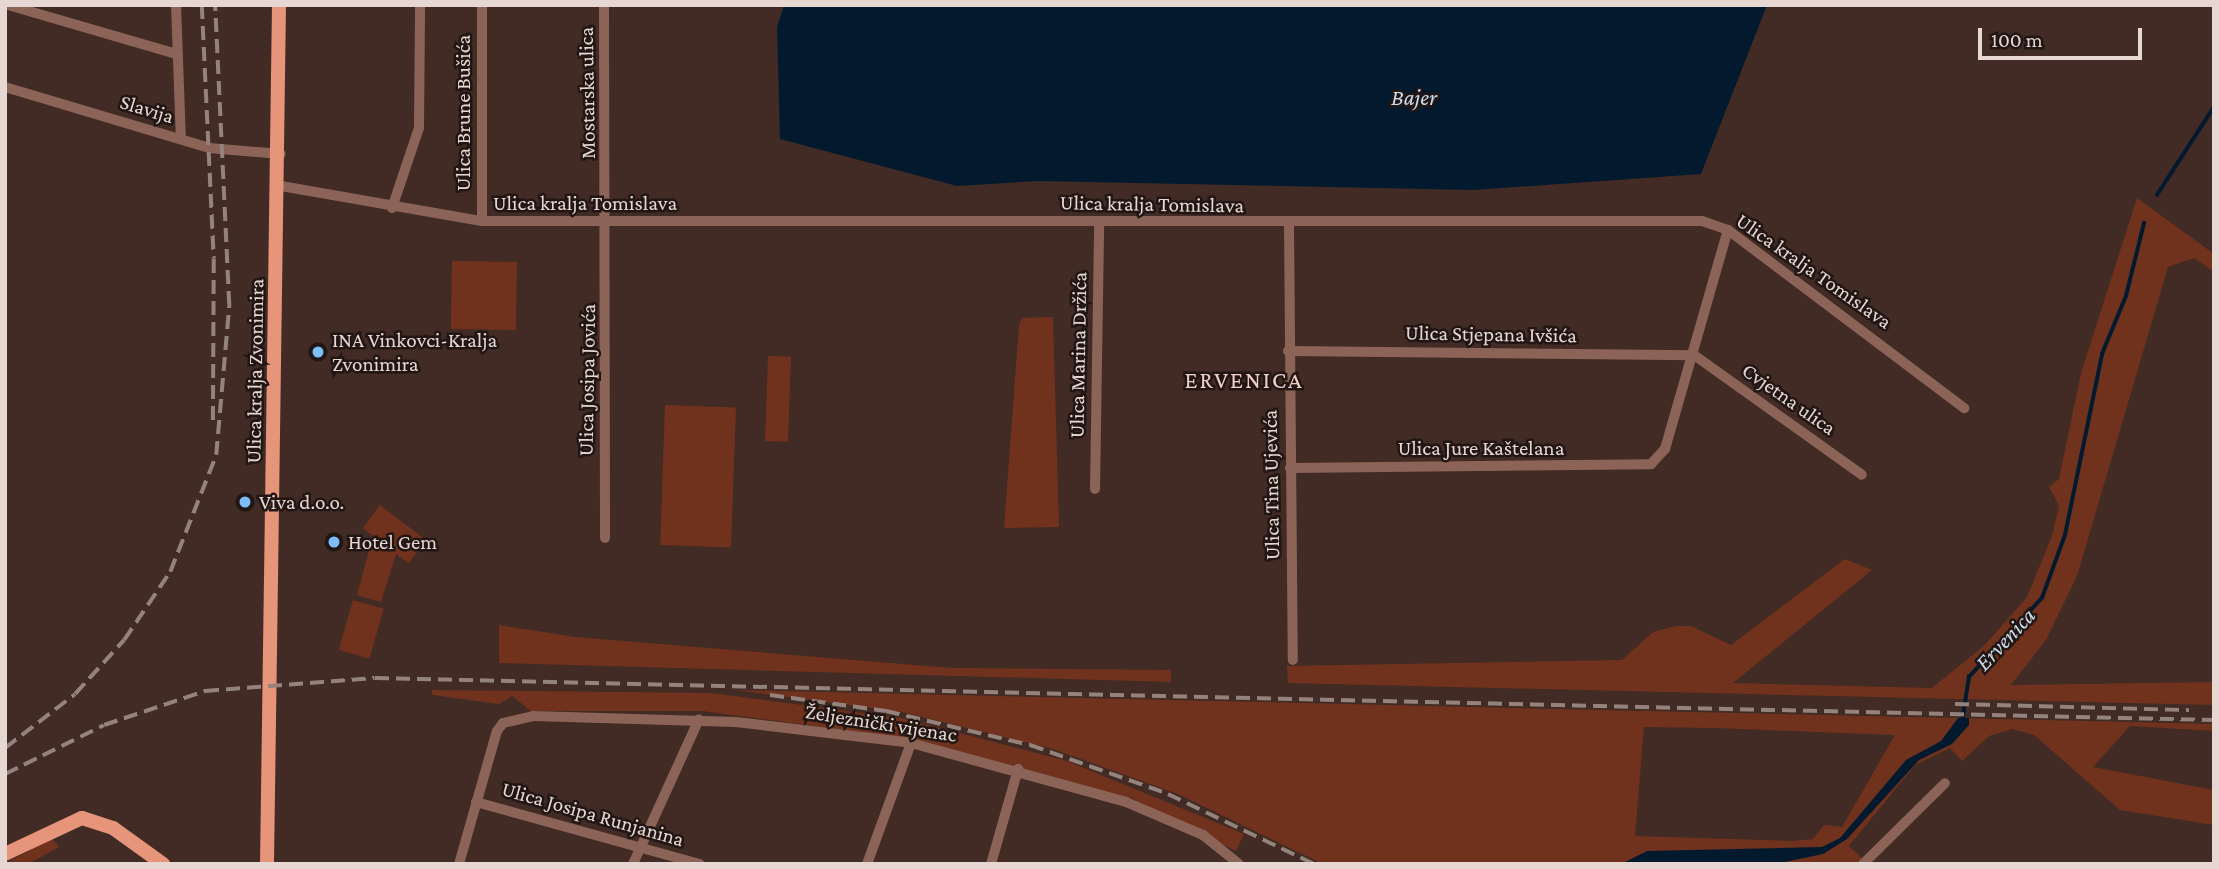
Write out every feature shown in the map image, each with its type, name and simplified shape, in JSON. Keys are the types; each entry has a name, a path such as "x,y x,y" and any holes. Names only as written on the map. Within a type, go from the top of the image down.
{"main road":[{"name":"Ulica kralja Zvonimira","path":"267,864 281,186 279,5"},
{"path":"5,854 82,818 113,828 163,864"}],"street":[{"path":"8,5 177,54"},
{"path":"176,5 181,139"},
{"path":"392,208 419,128 419,5"},
{"name":"Ulica Brune Bušića","path":"482,5 482,222"},
{"name":"Mostarska ulica","path":"604,5 608,222"},
{"name":"Slavija","path":"5,87 181,139 281,154"},
{"name":"Ulica kralja Tomislava","path":"281,186 482,222 1099,221 1289,225 1702,221 1728,230 1964,408"},
{"name":"Ulica Marina Držića","path":"1095,488 1099,221"},
{"name":"Ulica Josipa Jovića","path":"605,538 608,222"},
{"name":"Ulica Tina Ujevića","path":"1289,225 1288,351 1293,660"},
{"path":"1694,355 1728,230"},
{"name":"Ulica Stjepana Ivšića","path":"1288,351 1694,355"},
{"name":"Ulica Jure Kaštelana","path":"1290,468 1642,467 1665,449 1694,355"},
{"name":"Cvjetna ulica","path":"1694,355 1862,475"},
{"name":"Željeznički vijenac","path":"476,802 503,723 533,716 699,719 911,743 1018,769 1126,802 1203,835 1237,860"},
{"path":"633,864 699,719"},
{"path":"867,864 911,743"},
{"path":"991,864 1018,769"},
{"path":"1863,864 1945,783"},
{"path":"459,864 476,802"},
{"name":"Ulica Josipa Runjanina","path":"476,802 641,850 700,864"}],"shaded area":[{"path":"2137,198 2214,254 2214,272 2194,258 2168,267 2077,576 2046,640 2011,685 2214,682 2214,705 1288,683 1287,666 1622,660 1653,632 1676,626 1691,626 1731,645 1845,559 1872,570 1733,683 1932,688 1985,645 2027,597 2052,536 2059,506 2049,487 2059,479 2081,373"},
{"path":"452,261 517,262 516,330 451,329"},
{"path":"1053,317 1059,527 1004,528 1019,325 1022,318"},
{"path":"768,356 791,357 788,442 765,441"},
{"path":"665,405 736,407 731,547 660,545"},
{"path":"380,505 426,540 409,563 396,554 381,602 357,595 373,536 363,528"},
{"path":"353,600 384,609 369,659 339,650"},
{"path":"499,625 575,637 952,668 1171,670 1171,682 499,663"},
{"path":"432,690 711,693 901,718 1067,761 1244,834 1236,851 1131,798 912,739 702,711 531,711 512,696 499,704 432,695"},
{"path":"736,690 2214,724 2214,731 2130,726 2093,767 2214,790 2214,825 2120,810 2034,735 2012,729 1989,736 1962,761 1950,748 1915,765 1849,846 1863,859 1857,864 1323,864 1178,794 1053,749 902,712","holes":["1644,727 1895,735 1842,827 1824,825 1813,839 1792,841 1635,836"]},
{"path":"52,838 59,847 28,864 5,864"}],"water":[{"name":"Bajer","path":"784,5 1767,5 1701,174 1474,190 1037,181 957,186 780,139 777,27"},
{"path":"1958,718 1969,718 1969,725 1952,744 1919,760 1847,839 1823,854 1780,863 1621,864 1647,851 1822,847 1840,838 1906,760 1941,741"}],"waterway":[{"name":"Ervenica","path":"2157,195 2214,107"},
{"name":"Ervenica","path":"1962,722 1969,677 2042,598 2065,535 2102,354 2126,296 2144,223"}],"railway":[{"path":"202,5 214,259 213,425"},
{"path":"5,748 75,694 124,640 170,572 216,455 229,305 215,5"},
{"path":"5,774 104,725 205,691 375,678 2214,720"},
{"path":"770,695 886,711 1030,745 1168,794 1314,864"},
{"path":"1955,704 2189,710"}],"place":[{"name":"INA Vinkovci-Kralja Zvonimira","path":"318,352"},
{"name":"Viva d.o.o.","path":"245,502"},
{"name":"Hotel Gem","path":"334,542"}],"district":[{"name":"ERVENICA","path":"1244,380"}]}
